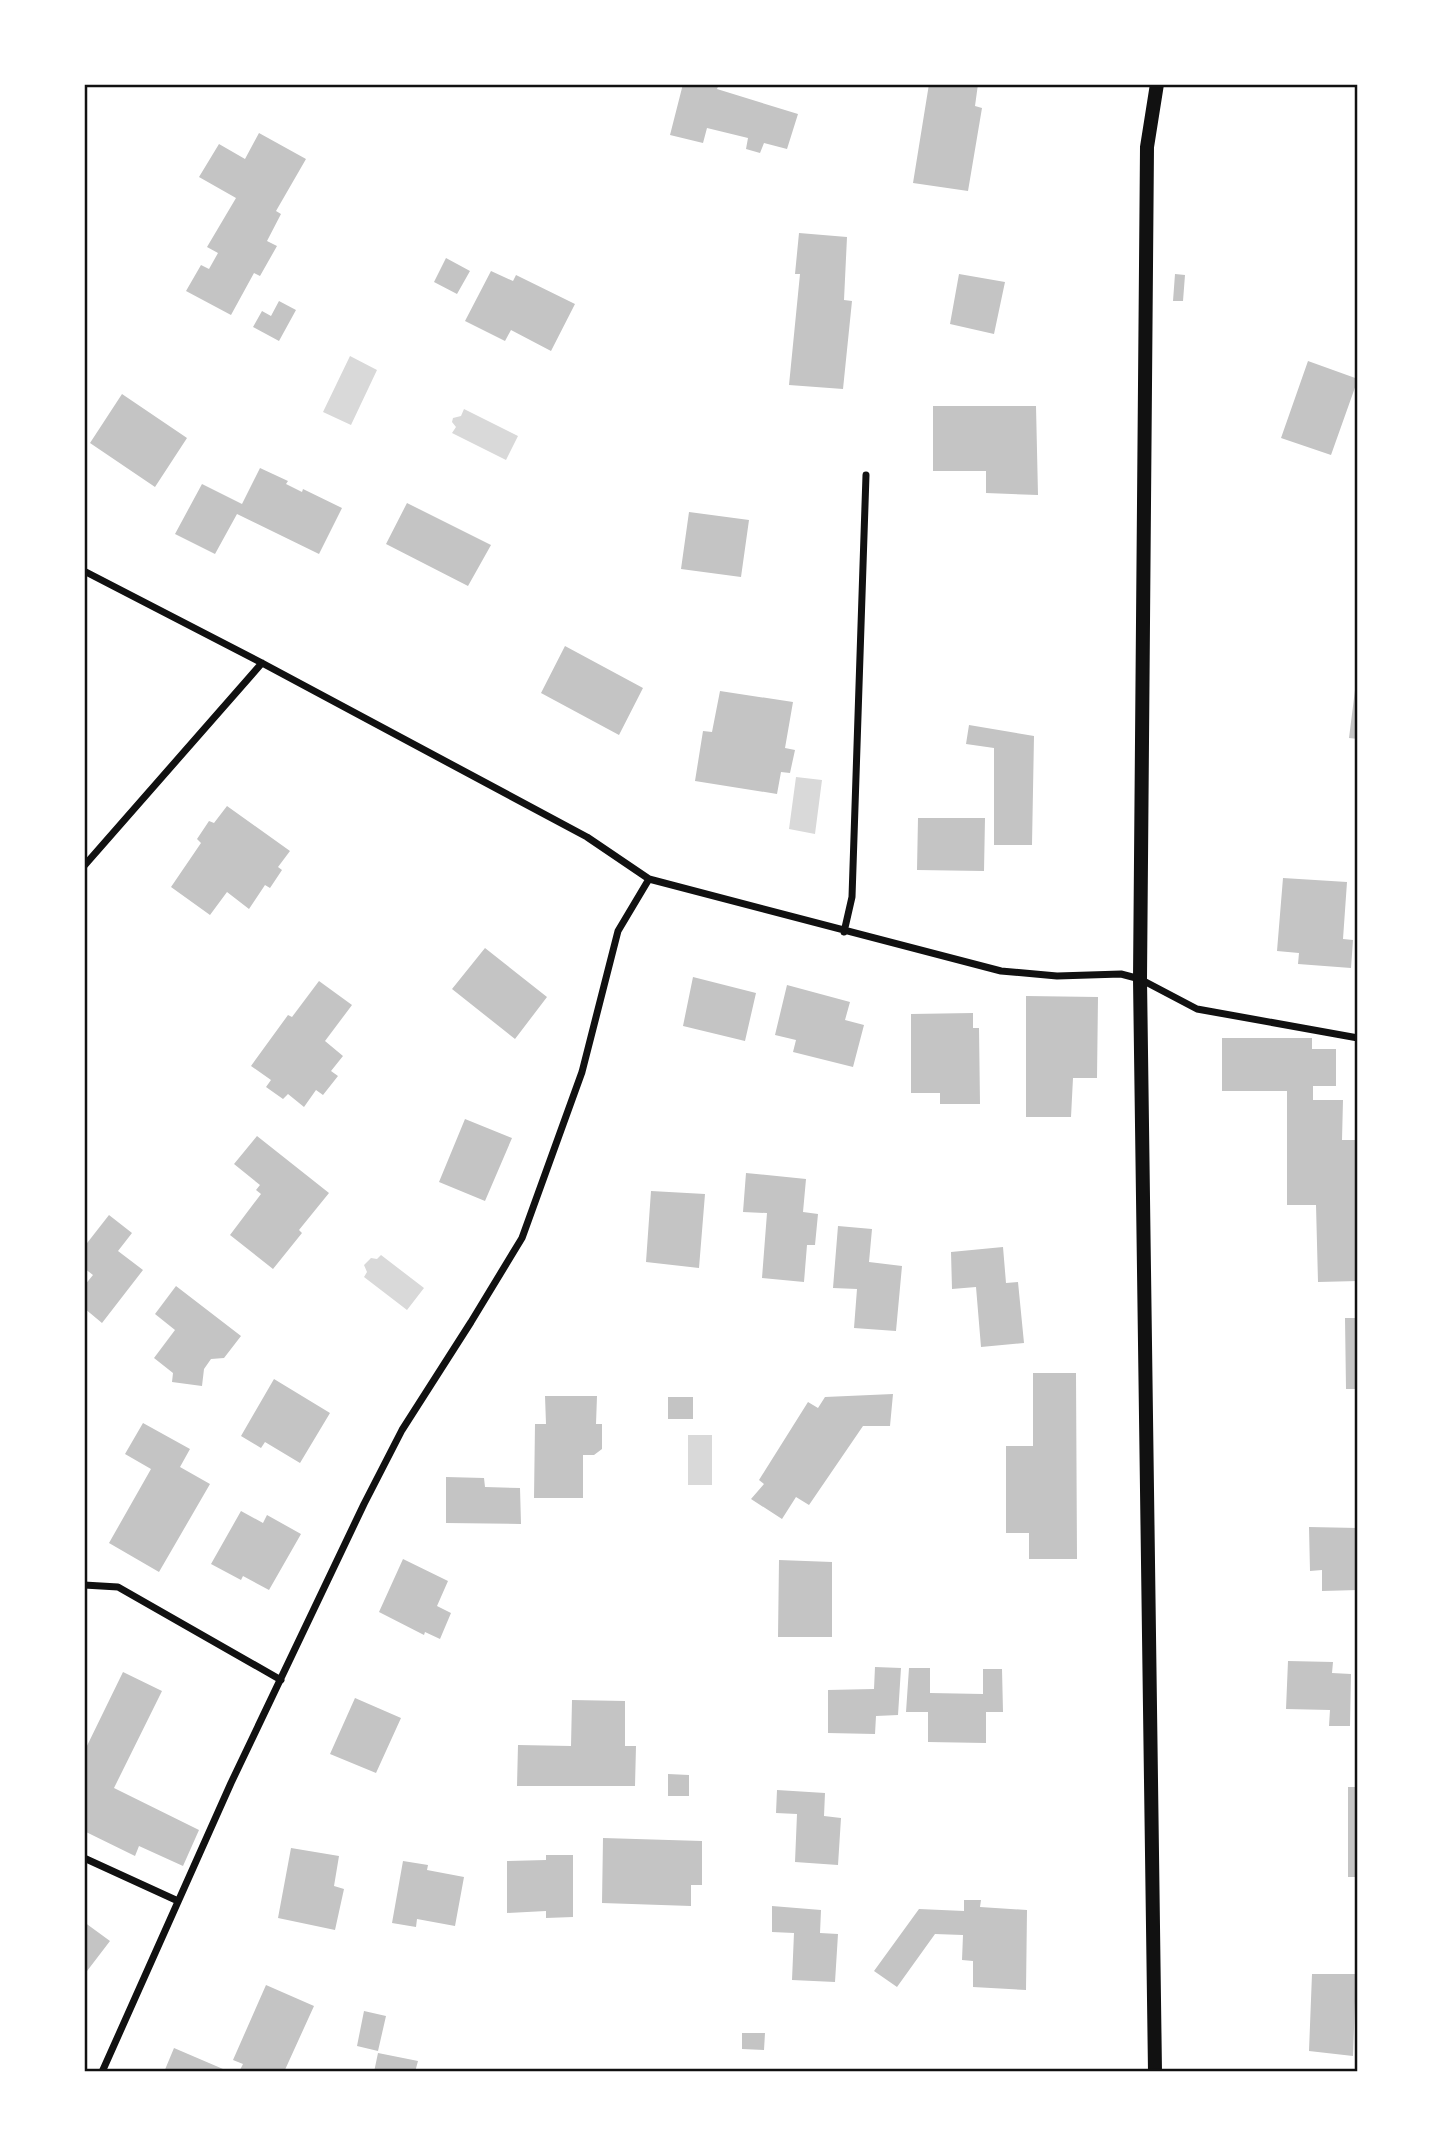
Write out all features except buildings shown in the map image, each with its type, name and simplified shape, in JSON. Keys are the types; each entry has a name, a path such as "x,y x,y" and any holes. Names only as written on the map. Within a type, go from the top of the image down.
{"main road":[{"path":"1155,2072 1140,979 1147,147 1157,84"}],"street":[{"path":"844,932 852,897 866,475"},
{"path":"84,571 587,837 649,879 1001,971 1057,976 1121,974 1140,979 1196,1009 1358,1038"},
{"path":"84,866 262,663"},
{"path":"102,2072 231,1783 358,1516 402,1430 522,1238 582,1072 618,931 649,879"},
{"path":"84,1585 118,1587 281,1681"},
{"path":"84,1858 178,1901"}],"shaded area":[{"path":"350,356 377,370 351,425 323,412"},
{"path":"464,409 518,436 506,460 452,433 456,427 452,422 453,418 461,416"},
{"path":"796,777 822,780 815,834 789,829"},
{"path":"381,1255 424,1288 407,1310 364,1277 367,1272 364,1265 371,1258 377,1259"},
{"path":"688,1435 712,1435 712,1485 688,1485"}]}
